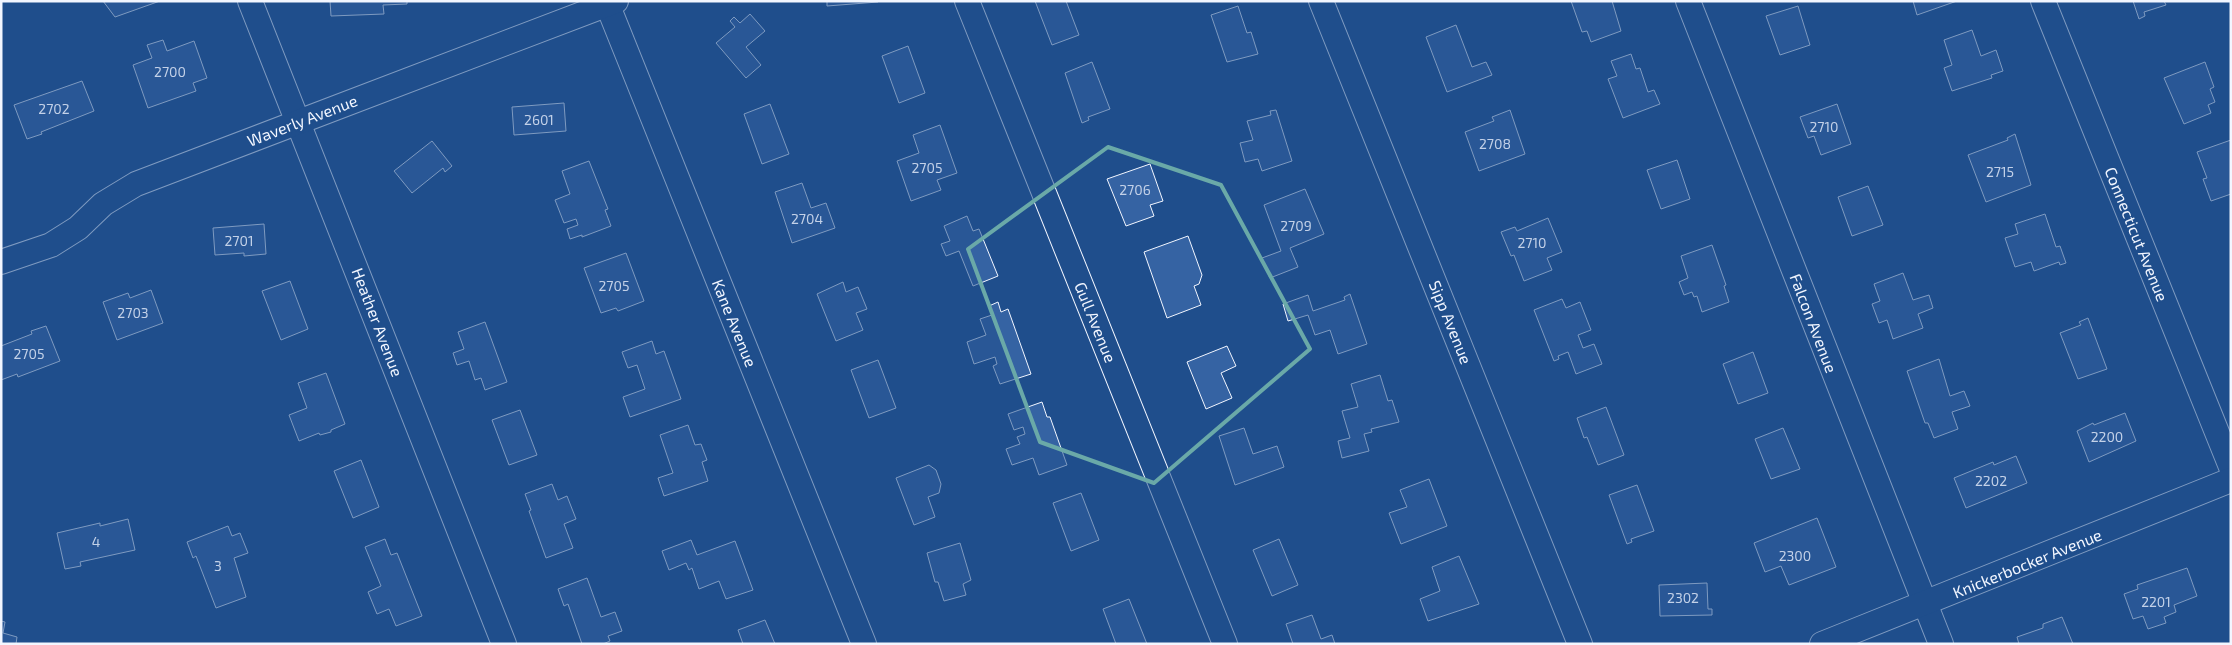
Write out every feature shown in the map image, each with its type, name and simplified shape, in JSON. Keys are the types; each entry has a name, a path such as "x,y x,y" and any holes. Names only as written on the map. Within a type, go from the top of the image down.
{"street":[{"name":"Heather Avenue","path":"250,1 299,120 504,644"},
{"name":"Gull Avenue","path":"967,1 1225,644"},
{"name":"Sipp Avenue","path":"1321,1 1580,644"},
{"name":"Falcon Avenue","path":"1688,1 1941,644"},
{"name":"Connecticut Avenue","path":"2043,1 2231,467"},
{"name":"Waverly Avenue","path":"1,262 51,245 78,228 104,204 136,184 610,2"},
{"name":"Kane Avenue","path":"610,2 864,644"},
{"name":"Knickerbocker Avenue","path":"1822,644 2231,480"}],"highlighted area":[{"path":"1108,147 1221,185 1310,349 1154,483 1040,442 968,249"}],"building":[{"path":"103,1 160,1 115,17"},
{"path":"330,1 407,1 407,4 383,5 384,14 331,16"},
{"path":"827,1 878,1 878,2 827,6"},
{"path":"1035,1 1066,1 1079,35 1052,45"},
{"path":"1571,1 1612,1 1621,31 1591,42 1587,31 1582,32"},
{"path":"1913,1 1957,1 1917,15"},
{"path":"2133,1 2164,1 2166,5 2144,12 2145,16 2139,19"},
{"path":"1238,6 1247,33 1251,32 1258,54 1227,62 1211,15"},
{"path":"1798,6 1810,45 1780,55 1766,16"},
{"path":"750,14 765,31 746,47 761,65 746,78 716,43 735,27 730,21 734,17 740,23"},
{"path":"1456,25 1472,67 1486,62 1492,75 1447,92 1426,37"},
{"path":"1972,30 1981,56 1996,50 2003,71 1991,75 1992,78 1952,91 1944,68 1952,65 1944,40"},
{"path":"163,40 167,51 194,41 207,78 193,83 196,91 148,108 133,65 152,58 147,45"},
{"path":"908,46 925,93 899,103 882,56"},
{"path":"1631,54 1636,69 1640,68 1648,92 1654,90 1660,104 1623,118 1608,79 1617,76 1611,61"},
{"path":"1092,62 1110,109 1088,117 1089,120 1082,123 1065,73"},
{"path":"2205,62 2214,87 2210,89 2215,102 2208,105 2211,113 2184,124 2164,78"},
{"path":"82,81 94,111 27,139 14,105"},
{"path":"564,103 566,131 514,135 512,107"},
{"path":"770,104 789,154 762,164 744,114"},
{"path":"1837,104 1851,144 1821,155 1814,136 1808,138 1800,117"},
{"path":"1276,110 1292,161 1262,171 1258,159 1245,162 1240,143 1253,140 1247,121 1271,115 1270,111"},
{"path":"1510,110 1525,154 1479,171 1465,132 1494,121 1492,117"},
{"path":"940,125 957,173 937,180 941,190 911,201 897,161 919,153 913,135"},
{"path":"2015,134 2031,185 1986,202 1968,155 2008,140 2007,138"},
{"path":"2231,140 2231,194 2211,201 2203,179 2207,178 2197,152"},
{"path":"432,141 452,166 445,172 443,168 412,193 394,171"},
{"path":"1677,160 1690,199 1661,209 1647,170"},
{"path":"589,161 608,209 605,210 611,226 582,237 582,235 570,239 567,229 578,225 576,219 564,223 555,200 570,194 562,171"},
{"path":"1150,164 1163,201 1150,205 1154,216 1126,226 1107,179"},
{"path":"802,183 811,208 826,203 835,228 792,243 775,192"},
{"path":"1868,186 1883,225 1852,236 1838,197"},
{"path":"1305,189 1324,234 1290,248 1298,267 1270,278 1262,258 1281,251 1264,205"},
{"path":"2045,214 2056,247 2060,246 2066,263 2060,265 2059,262 2034,271 2031,262 2015,267 2005,238 2018,234 2015,224"},
{"path":"967,216 973,231 979,229 998,276 973,286 959,251 946,256 941,244 950,241 944,226"},
{"path":"1548,218 1562,252 1547,258 1552,270 1524,281 1514,255 1511,256 1501,232 1515,227 1517,231"},
{"path":"264,224 266,254 244,256 244,253 215,255 213,228"},
{"path":"1188,236 1202,275 1199,284 1194,286 1201,305 1167,318 1144,252"},
{"path":"1712,245 1726,285 1724,286 1729,302 1702,312 1697,296 1694,297 1692,292 1684,295 1679,282 1688,278 1681,256"},
{"path":"626,253 644,301 618,311 616,308 601,313 584,268"},
{"path":"1903,273 1913,300 1929,295 1933,308 1918,314 1923,328 1893,339 1887,320 1879,323 1872,304 1880,301 1874,284"},
{"path":"290,281 308,329 281,340 262,291"},
{"path":"843,282 846,292 858,287 867,309 856,313 863,330 836,341 817,294"},
{"path":"151,290 163,323 117,340 103,302 128,293 130,298"},
{"path":"1350,294 1367,344 1338,354 1330,330 1315,335 1308,315 1288,321 1283,304 1308,295 1313,311 1345,300 1344,297"},
{"path":"1562,299 1566,308 1580,302 1591,330 1578,335 1583,348 1594,344 1602,364 1576,374 1568,352 1558,356 1559,359 1554,361 1534,310"},
{"path":"998,302 1001,312 1008,309 1031,374 1000,384 993,366 997,364 995,357 974,364 967,342 986,335 980,319 992,315 989,306"},
{"path":"2088,318 2107,369 2078,379 2060,333 2081,325 2079,322"},
{"path":"485,322 507,382 485,390 481,378 475,380 469,361 457,365 453,353 464,349 458,332"},
{"path":"46,326 60,361 18,377 17,374 1,380 1,346 32,334 31,331"},
{"path":"652,341 656,354 664,351 681,399 630,417 623,397 645,389 637,365 628,368 622,352"},
{"path":"1227,346 1236,366 1221,373 1232,398 1206,409 1187,362"},
{"path":"1753,352 1768,393 1738,404 1723,364"},
{"path":"1939,359 1950,396 1964,391 1970,406 1952,412 1958,429 1934,438 1928,423 1925,423 1907,371"},
{"path":"878,360 896,408 869,418 851,370"},
{"path":"326,373 345,424 331,430 331,432 320,435 319,433 299,441 289,415 307,408 298,383"},
{"path":"1380,375 1388,401 1392,400 1399,422 1371,429 1372,432 1364,434 1369,451 1342,458 1338,441 1350,438 1342,411 1358,407 1351,384"},
{"path":"1042,402 1047,417 1050,417 1067,465 1039,475 1033,458 1012,465 1006,449 1020,444 1017,437 1025,434 1023,427 1014,430 1008,414"},
{"path":"1606,407 1624,455 1598,465 1587,437 1584,438 1577,418"},
{"path":"520,410 537,455 509,465 492,420"},
{"path":"2125,413 2136,441 2089,462 2077,431 2093,423 2094,425"},
{"path":"688,425 695,445 701,444 707,460 702,462 708,481 664,496 658,478 673,473 660,435"},
{"path":"1244,428 1253,454 1277,446 1284,467 1235,485 1219,436"},
{"path":"1783,428 1800,469 1771,479 1755,439"},
{"path":"2016,456 2027,483 1966,508 1954,478 1993,462 1994,465"},
{"path":"361,460 379,507 353,518 334,471"},
{"path":"929,465 936,470 941,484 939,493 928,497 935,517 914,525 896,478"},
{"path":"1429,479 1447,526 1401,544 1389,513 1407,507 1400,490"},
{"path":"552,484 558,500 567,496 576,519 564,524 573,548 546,558 525,494"},
{"path":"1637,485 1654,531 1631,539 1632,542 1627,544 1609,495"},
{"path":"1081,493 1099,540 1071,551 1053,503"},
{"path":"1817,518 1836,567 1789,585 1781,566 1765,572 1754,543"},
{"path":"128,519 135,550 80,562 81,566 65,569 57,533"},
{"path":"228,526 232,536 240,533 248,553 234,558 246,597 216,608 196,556 193,558 187,542"},
{"path":"385,539 391,555 397,553 422,616 396,626 389,609 377,614 368,592 381,586 365,547"},
{"path":"1279,539 1298,585 1272,596 1253,550"},
{"path":"691,540 697,555 735,541 753,590 726,599 719,581 699,589 692,568 689,570 686,563 669,570 662,551"},
{"path":"960,543 971,580 963,584 966,595 944,601 938,582 935,582 927,553"},
{"path":"1459,556 1479,604 1428,621 1420,599 1440,591 1432,567"},
{"path":"2187,568 2197,596 2174,605 2176,612 2164,617 2166,623 2148,629 2143,616 2133,619 2124,594 2138,589 2137,585"},
{"path":"587,578 601,617 615,612 622,631 608,636 610,641 603,644 582,644 568,604 564,606 558,589"},
{"path":"1707,583 1708,609 1712,609 1712,615 1660,616 1659,585"},
{"path":"1129,599 1147,644 1116,644 1103,609"},
{"path":"1312,615 1321,639 1332,635 1335,644 1293,644 1286,624"},
{"path":"2062,617 2073,644 2019,644 2017,637 2043,628 2043,624"},
{"path":"765,620 775,644 743,644 738,630"},
{"path":"1,621 5,622 3,633 17,637 16,644 1,644"}]}
